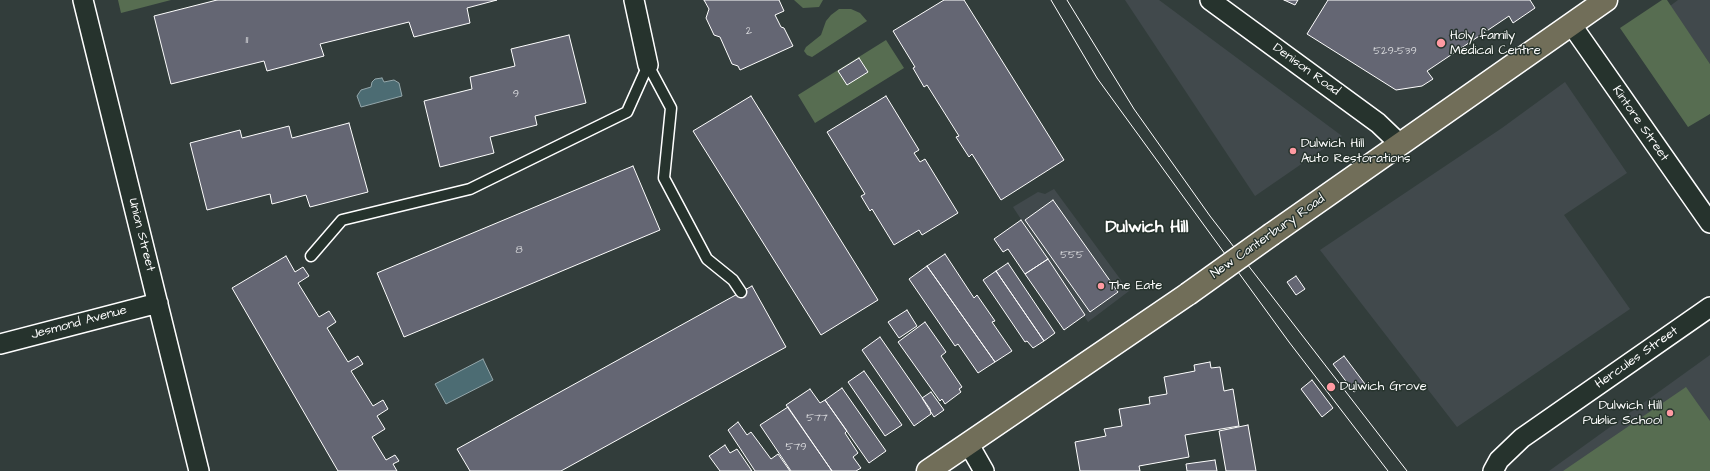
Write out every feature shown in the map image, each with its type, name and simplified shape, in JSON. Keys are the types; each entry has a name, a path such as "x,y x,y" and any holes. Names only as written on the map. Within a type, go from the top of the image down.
{"highway":[{"name":"New Canterbury Road","path":"928,471 1188,294 1606,0"}],"street":[{"name":"Union Street","path":"83,0 199,471"},
{"path":"634,0 648,65"},
{"name":"Denison Road","path":"1210,0 1378,124 1400,144"},
{"name":"Kintore Street","path":"1571,24 1710,224"},
{"name":"Jesmond Avenue","path":"0,344 158,303"},
{"name":"Hercules Street","path":"1493,471 1499,460 1522,438 1710,307"},
{"path":"968,443 984,471"}],"lane":[{"path":"311,256 342,220 470,189 627,112 648,65"},
{"path":"648,65 671,108 664,178 707,259 733,280 741,292"}],"shaded area":[{"path":"1125,0 1159,0 1342,136 1255,196"},
{"path":"1678,0 1710,0 1710,64 1670,6"},
{"path":"1565,82 1627,173 1564,215 1630,309 1457,427 1320,250 1502,128"},
{"path":"1054,189 1129,291 1088,322 1013,207 1038,192 1045,194"},
{"name":"Dulwich Hill Public School","path":"1710,355 1710,471 1549,471"}],"green space":[{"path":"118,0 171,0 121,13"},
{"path":"794,0 823,0 819,7 803,8"},
{"path":"1662,0 1667,0 1710,64 1710,114 1688,127 1620,28"},
{"path":"839,9 851,9 860,13 867,21 812,57 807,55 804,51 806,47 821,35 826,21"},
{"path":"886,40 904,68 815,123 798,95"},
{"name":"Dulwich Hill Public School","path":"1686,387 1710,421 1710,471 1563,471"}],"water":[{"path":"382,78 384,82 394,80 399,83 402,96 361,107 357,96 361,90 371,87 372,82 375,79"},
{"path":"483,359 493,380 446,404 435,384"}],"building":[{"path":"217,0 497,0 467,8 470,23 414,37 409,22 320,44 324,56 267,71 264,61 171,84 154,16"},
{"path":"704,0 779,0 784,11 775,15 781,27 784,28 793,46 740,70 738,66 732,64 720,37 714,35 706,18 709,9"},
{"path":"944,0 964,0 1064,160 1001,200 972,154 969,157 956,137 959,136 927,85 924,87 913,68 915,67 893,31"},
{"path":"1284,0 1298,0 1295,5"},
{"path":"1328,0 1530,0 1535,8 1513,23 1509,16 1427,71 1433,79 1422,86 1396,90 1307,34"},
{"path":"569,35 586,103 535,116 537,125 490,137 494,153 440,167 424,101 472,89 470,77 515,66 511,49"},
{"path":"859,58 868,72 847,85 838,71"},
{"path":"751,96 878,300 821,335 693,131"},
{"path":"886,96 919,150 914,153 920,162 925,159 958,213 922,235 919,230 894,245 872,209 870,211 861,196 865,194 827,132"},
{"path":"349,123 368,192 310,207 306,195 272,204 270,194 207,210 190,143 240,130 242,138 289,126 292,138"},
{"path":"633,166 660,230 404,337 377,273"},
{"path":"1053,200 1118,292 1090,312 1025,220"},
{"path":"1021,220 1048,259 1025,274 1008,249 1003,252 994,239"},
{"path":"945,254 974,298 977,295 995,321 992,322 1012,351 995,362 927,266"},
{"path":"286,256 295,272 303,267 309,276 298,283 319,317 329,311 336,322 327,328 348,362 358,356 363,364 351,371 373,406 383,400 388,409 377,416 385,429 372,437 386,460 395,455 399,461 393,464 397,471 338,471 232,288"},
{"path":"1048,259 1085,315 1064,330 1025,274"},
{"path":"1008,263 1055,333 1044,341 996,271"},
{"path":"927,266 995,362 978,373 958,344 955,346 909,279"},
{"path":"996,271 1044,341 1033,348 1027,341 1025,342 983,280"},
{"path":"1296,276 1305,289 1296,295 1287,282"},
{"path":"752,286 786,347 561,471 470,471 457,449"},
{"path":"907,310 917,326 899,338 888,322"},
{"path":"925,322 946,352 941,356 962,387 959,389 961,392 945,404 942,399 940,401 898,342"},
{"path":"880,337 930,409 931,414 914,426 862,350"},
{"path":"1344,356 1365,384 1354,392 1333,364"},
{"path":"1210,362 1211,368 1220,367 1224,391 1233,389 1239,426 1185,435 1189,457 1139,466 1140,471 1080,471 1075,442 1106,436 1104,429 1122,426 1119,409 1150,404 1149,397 1167,394 1164,377 1195,371 1194,365"},
{"path":"864,371 902,425 885,436 848,382"},
{"path":"1312,380 1333,408 1322,417 1301,389"},
{"path":"842,388 886,451 869,463 825,400"},
{"path":"810,389 820,403 825,400 847,431 845,433 858,453 853,457 861,468 856,471 832,471 786,405"},
{"path":"931,392 944,410 934,417 922,398"},
{"path":"788,407 832,471 791,471 760,425"},
{"path":"738,422 747,435 751,432 771,459 778,454 790,471 755,471 728,430"},
{"path":"1248,425 1256,471 1226,471 1219,431"},
{"path":"725,445 730,453 737,449 752,471 720,471 709,456"},
{"path":"1215,460 1217,471 1187,471 1186,464"}],"tram line":[{"path":"1051,0 1097,78 1289,342 1388,471"},
{"path":"1067,0 1134,109 1210,216 1407,471"}],"place":[{"name":"Holy family Medical Centre","path":"1441,43"},
{"name":"Dulwich Hill Auto Restorations","path":"1293,151"},
{"name":"The Eate","path":"1101,286"},
{"name":"Dulwich Grove","path":"1331,387"},
{"name":"Dulwich Hill Public School","path":"1670,413"}],"district":[{"name":"Dulwich Hill","path":"1147,228"}]}
